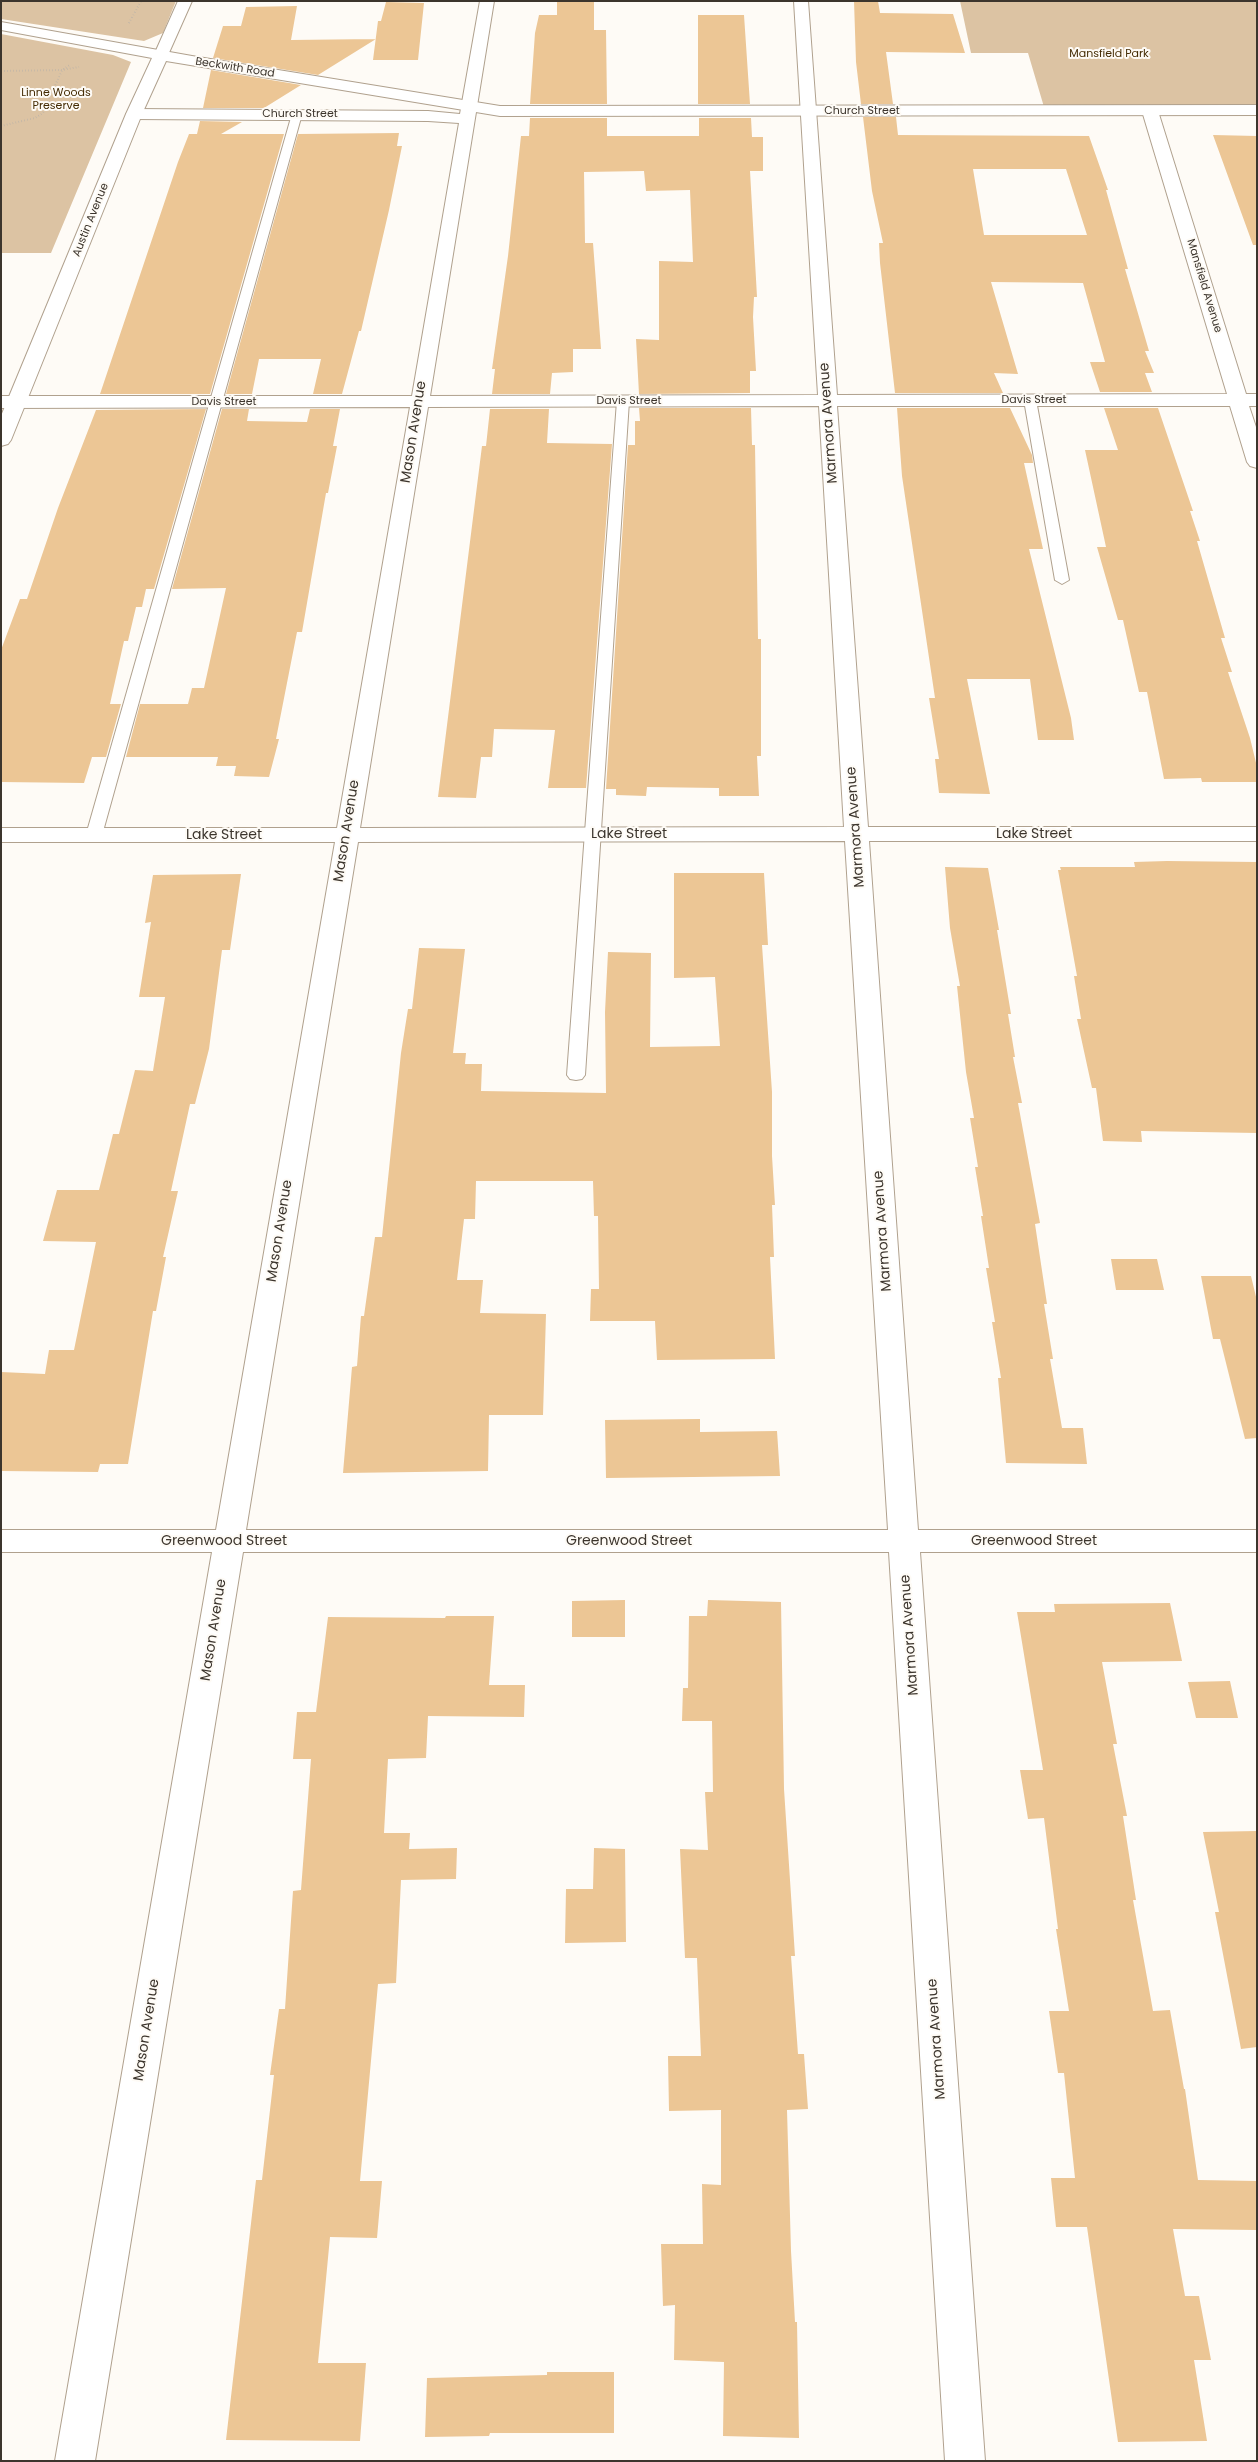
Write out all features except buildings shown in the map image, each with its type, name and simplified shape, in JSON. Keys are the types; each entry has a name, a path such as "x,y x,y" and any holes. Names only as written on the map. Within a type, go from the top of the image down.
{"street":[{"name":"Austin Avenue","path":"1,440 9,402 185,1"},
{"name":"Mason Avenue","path":"75,2461 487,1"},
{"name":"Marmora Avenue","path":"801,1 965,2461"},
{"name":"Beckwith Road","path":"1,26 468,112"},
{"name":"Church Street","path":"134,114 428,116 500,111 1257,110"},
{"name":"Mansfield Avenue","path":"1150,111 1257,462"},
{"name":"Davis Street","path":"9,402 1257,400"},
{"name":"Lake Street","path":"1,835 1257,834"},
{"name":"Greenwood Street","path":"1,1541 1257,1541"}],"lane":[{"path":"94,835 214,402 297,114"},
{"path":"1030,400 1062,580"},
{"path":"576,1075 623,401"}],"path":[{"path":"129,30 129,24 140,1"},
{"path":"1,126 35,118 43,113 62,70 75,63"}],"green space":[{"path":"1,1 176,1 163,33 144,41 1,19"},
{"name":"Mansfield Park","path":"960,1 1257,1 1257,107 1044,107 1028,53 971,53"},
{"name":"Linne Woods Preserve","path":"1,34 113,55 131,62 51,253 1,253"}]}
